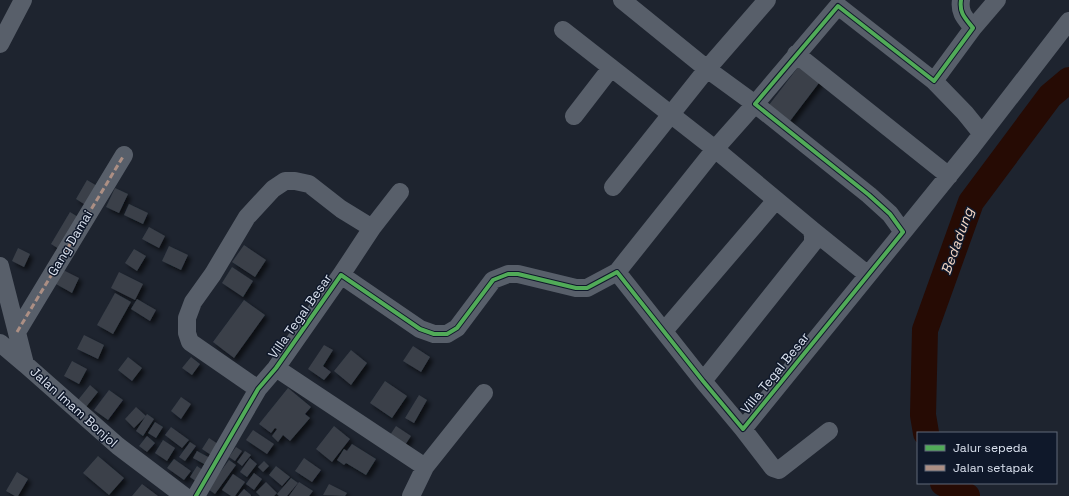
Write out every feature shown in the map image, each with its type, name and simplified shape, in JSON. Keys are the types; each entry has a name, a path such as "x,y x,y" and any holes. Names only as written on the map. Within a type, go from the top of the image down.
{"street":[{"path":"0,44 23,0"},
{"path":"622,0 707,69 755,104 869,195 890,214 903,232"},
{"path":"613,187 707,69 767,0"},
{"path":"961,0 960,7 962,12 973,28"},
{"path":"934,81 973,28 997,0"},
{"path":"617,272 715,149 755,104 796,54 832,2 934,81 965,113 982,134"},
{"name":"Villa Tegal Besar","path":"196,496 258,389 276,368 341,275 420,329 434,334 447,334 457,328 494,280 499,277 508,274 518,274 576,288 587,288 617,272 743,429 949,176 1069,21"},
{"path":"563,30 715,149 811,229 868,274"},
{"path":"796,54 949,176"},
{"path":"574,116 611,68"},
{"name":"Gang Damai","path":"17,332 124,155"},
{"path":"258,389 190,342 187,333 187,318 193,302 213,274 247,217 273,189 285,181 295,181 309,184 341,209 372,228"},
{"path":"341,275 372,228 400,192"},
{"path":"664,331 776,200"},
{"path":"703,381 813,243 811,229"},
{"name":"Jalan Imam Bonjol","path":"0,266 25,364 118,446 184,496"},
{"path":"0,343 25,364"},
{"path":"276,368 425,467"},
{"path":"416,494 425,467 484,393"},
{"path":"743,429 773,468 779,470 829,431"}],"building":[{"path":"802,62 822,79 790,121 769,105"},
{"path":"87,180 104,190 92,209 76,199"},
{"path":"115,188 128,194 119,213 106,207"},
{"path":"129,204 148,213 143,224 124,215"},
{"path":"70,212 83,220 64,252 51,244"},
{"path":"149,227 165,236 159,248 142,239"},
{"path":"244,245 266,260 255,277 232,262"},
{"path":"169,246 188,255 181,270 162,261"},
{"path":"18,248 30,254 24,267 12,261"},
{"path":"134,249 146,256 137,271 125,263"},
{"path":"232,267 253,281 243,297 222,283"},
{"path":"63,270 79,278 72,293 56,284"},
{"path":"119,272 143,284 135,300 111,288"},
{"path":"115,293 131,302 113,334 97,325"},
{"path":"137,299 156,310 150,321 131,309"},
{"path":"244,300 265,315 234,358 213,342"},
{"path":"84,335 104,345 98,359 77,349"},
{"path":"324,345 333,350 323,366 331,372 324,380 308,369"},
{"path":"413,346 430,357 421,372 403,361"},
{"path":"351,350 367,363 351,385 334,371"},
{"path":"128,357 142,368 132,381 118,370"},
{"path":"191,357 200,364 192,375 182,368"},
{"path":"72,361 87,369 79,384 64,376"},
{"path":"385,381 407,396 392,418 370,403"},
{"path":"90,385 98,392 86,407 78,400"},
{"path":"288,388 311,407 305,414 310,418 290,441 283,435 278,442 272,436 277,429 275,428 271,433 259,424"},
{"path":"109,390 123,400 108,420 94,410"},
{"path":"419,395 427,400 414,423 405,418"},
{"path":"181,397 191,404 181,419 171,411"},
{"path":"136,407 146,416 134,428 125,419"},
{"path":"147,414 154,419 143,436 136,431"},
{"path":"155,422 163,427 156,438 148,433"},
{"path":"334,426 350,439 332,462 316,449"},
{"path":"396,426 411,436 405,445 390,435"},
{"path":"171,427 189,440 182,448 165,435"},
{"path":"253,430 274,444 267,454 246,440"},
{"path":"147,436 155,443 147,452 139,446"},
{"path":"209,438 218,444 211,455 202,449"},
{"path":"163,440 175,448 167,461 155,453"},
{"path":"190,442 196,446 185,461 179,457"},
{"path":"352,444 376,459 366,475 346,463 344,465 337,460 344,449 347,451"},
{"path":"236,447 242,451 235,461 229,457"},
{"path":"197,451 210,458 206,465 193,458"},
{"path":"245,451 251,455 242,466 237,462"},
{"path":"98,456 124,478 109,495 83,473"},
{"path":"250,458 257,464 247,477 240,472"},
{"path":"304,458 321,470 312,482 295,471"},
{"path":"174,459 191,471 184,480 167,468"},
{"path":"229,460 236,465 215,494 208,489"},
{"path":"264,461 269,466 263,472 258,467"},
{"path":"197,466 204,471 197,482 190,477"},
{"path":"276,466 290,477 282,486 269,475"},
{"path":"17,472 28,479 18,496 15,496 6,491"},
{"path":"254,473 262,479 254,490 246,484"},
{"path":"233,474 245,482 235,496 231,496 222,490"},
{"path":"291,478 298,483 287,496 279,496 277,494"},
{"path":"266,482 277,493 274,496 260,496 256,492"},
{"path":"299,482 313,491 309,496 289,496"},
{"path":"142,484 158,496 132,496"},
{"path":"329,484 347,493 345,496 323,495"},
{"path":"244,489 251,495 251,496 238,496"}],"waterway":[{"name":"Bedadung","path":"926,432 923,415 925,330 971,202 1050,96 1069,80"},
{"name":"Bedadung","path":"945,484 967,496"}],"marked path":[{"path":"17,332 124,155"}],"cycle path":[{"path":"196,496 258,389 276,368 341,275 420,329 434,334 447,334 457,328 493,280 508,274 518,274 576,288 587,288 617,272 743,429 903,232 890,214 869,195 755,104 838,6 934,81 973,28 962,12 961,0"}]}
